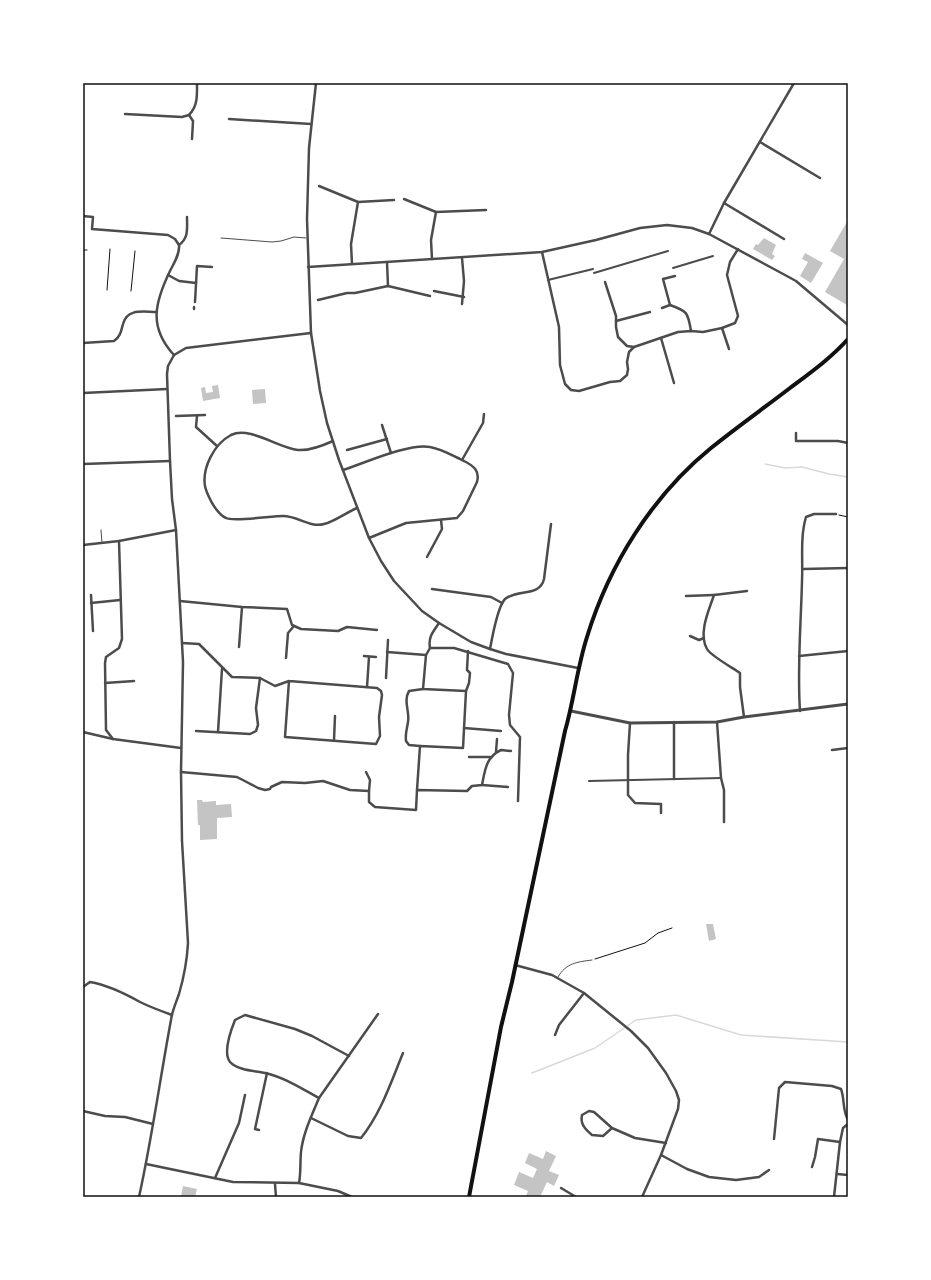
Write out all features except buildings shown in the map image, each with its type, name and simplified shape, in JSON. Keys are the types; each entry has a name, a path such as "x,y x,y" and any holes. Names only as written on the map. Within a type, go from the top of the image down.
{"main road":[{"path":"468,1197 501,1027 516,965 565,731 571,711 578,668 587,636 603,593 634,535 653,508 683,474 710,449 814,370 848,339"}],"street":[{"path":"125,114 182,117 189,115 196,105 197,83"},
{"path":"316,83 308,148 307,238 311,333 320,391 333,441 369,538 394,581 422,611 439,623 471,642 490,649 506,654 578,668"},
{"path":"709,234 724,203 794,83"},
{"path":"189,115 193,121 192,139"},
{"path":"229,119 311,124"},
{"path":"760,142 820,178"},
{"path":"319,186 358,202 394,200"},
{"path":"404,199 436,212 486,210"},
{"path":"352,264 351,244 358,202"},
{"path":"724,203 784,239"},
{"path":"432,259 431,240 436,212"},
{"path":"83,216 93,218 92,229 168,235 173,237 179,245 178,253 162,290 156,312 158,328 162,341 174,355"},
{"path":"179,245 186,237 187,217"},
{"path":"308,267 542,252 640,228 667,225 692,228 709,234 796,281 848,325"},
{"path":"542,252 559,327 560,365 565,384 571,390 579,391 610,382 620,381 627,375 629,352 634,347 678,332 703,332 722,328 735,323 738,316 727,275 730,262 738,249"},
{"path":"594,273 668,251"},
{"path":"672,268 713,256"},
{"path":"462,258 464,281 464,297 462,304"},
{"path":"387,262 388,286"},
{"path":"195,302 197,266 212,267"},
{"path":"548,280 593,269"},
{"path":"168,275 178,281 196,283"},
{"path":"670,305 663,279 675,276"},
{"path":"605,282 616,316 618,337 627,346 634,347"},
{"path":"318,300 388,286 430,296"},
{"path":"434,291 464,297"},
{"path":"662,308 670,305 684,310 690,319 691,331"},
{"path":"83,343 114,341 120,334 125,318 131,313 156,312"},
{"path":"616,321 650,312"},
{"path":"722,328 729,350"},
{"path":"140,1197 161,1070 172,1015 184,974 188,950 182,841 182,643 166,374 168,366 174,355 186,348 311,333"},
{"path":"661,338 674,383"},
{"path":"83,393 167,389"},
{"path":"462,460 482,423 484,414"},
{"path":"176,416 204,415"},
{"path":"196,416 196,427 217,446"},
{"path":"382,425 391,453"},
{"path":"333,441 314,449 298,450 281,446 250,433 232,435 217,446 211,455 206,467 205,486 207,493 217,512 227,519 285,516 297,518 313,525 324,524 357,508"},
{"path":"796,433 796,441 838,441 848,443"},
{"path":"347,450 387,439"},
{"path":"344,470 391,453 425,446 439,449 471,464 476,469 478,475 477,482 460,515 454,519 406,523 369,538"},
{"path":"83,464 170,461"},
{"path":"800,710 798,684 803,569 803,526 806,517 814,514 836,514"},
{"path":"427,557 442,529 441,520"},
{"path":"490,649 502,603 509,597 535,590 542,584 544,579 551,524"},
{"path":"83,545 118,541 176,530"},
{"path":"113,739 106,730 105,663 106,657 119,648 122,640 118,541"},
{"path":"803,569 848,568"},
{"path":"432,589 491,597 502,603"},
{"path":"686,596 714,595 747,591"},
{"path":"91,595 92,631"},
{"path":"714,595 705,624 704,638 707,649 712,654 740,673 740,687 744,717"},
{"path":"92,603 120,600"},
{"path":"180,601 242,607 287,608 292,624 301,629 338,631 347,627 377,630"},
{"path":"239,647 242,607"},
{"path":"424,690 426,656 430,648 429,642 431,635 439,623"},
{"path":"286,658 288,633 294,626"},
{"path":"690,636 699,640 704,638"},
{"path":"386,678 388,640"},
{"path":"182,643 199,644 232,677 260,678 275,686 289,681 377,688 381,691 382,695 379,717 380,736 376,744 285,736 289,681"},
{"path":"430,648 454,648 508,664 513,673 509,715 510,725 520,737 518,801"},
{"path":"466,691 409,691 406,695 409,721 406,732 406,742 409,745 463,748 466,691 470,673 466,670 468,651"},
{"path":"800,656 848,651"},
{"path":"387,652 426,656"},
{"path":"364,656 376,657"},
{"path":"367,687 369,657"},
{"path":"218,732 222,668"},
{"path":"196,731 250,734 256,731 258,725 256,708 260,678"},
{"path":"105,683 134,681"},
{"path":"571,711 630,723 717,722 744,717 848,704"},
{"path":"334,740 335,716"},
{"path":"674,722 674,779"},
{"path":"717,722 721,778 724,790 724,822"},
{"path":"630,723 628,795 635,804 661,804 661,813"},
{"path":"464,728 501,730"},
{"path":"83,732 113,739 181,748"},
{"path":"496,752 497,739"},
{"path":"366,772 370,780 369,802 375,807 416,810 420,746"},
{"path":"832,750 848,748"},
{"path":"482,785 486,766 490,757 501,750 511,751"},
{"path":"469,757 490,757"},
{"path":"181,772 237,777 265,790 270,789 271,787 282,782 305,783 323,781 350,790 369,790"},
{"path":"589,781 721,778"},
{"path":"417,790 467,792 472,786 482,785 508,787"},
{"path":"516,965 552,975 584,993 631,1031 648,1048 666,1073 676,1091 679,1100 678,1109 666,1143 642,1197"},
{"path":"83,988 90,982 100,984 122,992 140,1002 172,1015"},
{"path":"555,1035 559,1025 584,993"},
{"path":"299,1183 301,1172 301,1151 305,1135 319,1098 378,1014"},
{"path":"319,1098 284,1079 267,1073 242,1069 230,1062 226,1053 235,1020 245,1015 295,1029 312,1036 349,1056"},
{"path":"311,1118 348,1136 361,1138 368,1129 385,1096 403,1053"},
{"path":"259,1130 255,1129 267,1073"},
{"path":"774,1139 779,1088 785,1082 832,1086 841,1089 844,1097 843,1108 848,1120"},
{"path":"215,1178 239,1123 245,1095"},
{"path":"612,1128 603,1136 592,1135 583,1127 581,1119 582,1115 589,1111 594,1112 612,1128 635,1138 666,1143"},
{"path":"83,1112 105,1116 125,1117 153,1124"},
{"path":"834,1197 840,1142 843,1128 848,1124"},
{"path":"812,1167 818,1139 840,1142"},
{"path":"661,1155 688,1169 709,1177 736,1180 759,1177 769,1170"},
{"path":"146,1164 233,1182 276,1184 299,1183 338,1190 352,1197"},
{"path":"837,1174 848,1175"},
{"path":"276,1184 276,1197"},
{"path":"561,1188 576,1197"}],"lane":[{"path":"221,238 272,242 294,237 307,238"},
{"path":"101,530 102,543"},
{"path":"558,978 563,969 574,963 592,960"}],"path":[{"path":"107,290 110,249"},
{"path":"83,255 83,250 87,250"},
{"path":"132,291 135,251"},
{"path":"836,514 848,517"},
{"path":"592,960 645,943 658,933 672,928"}],"waterway":[{"path":"765,464 785,468 802,467 848,477"},
{"path":"532,1073 595,1048 636,1020 676,1015 741,1035 848,1042"}]}
